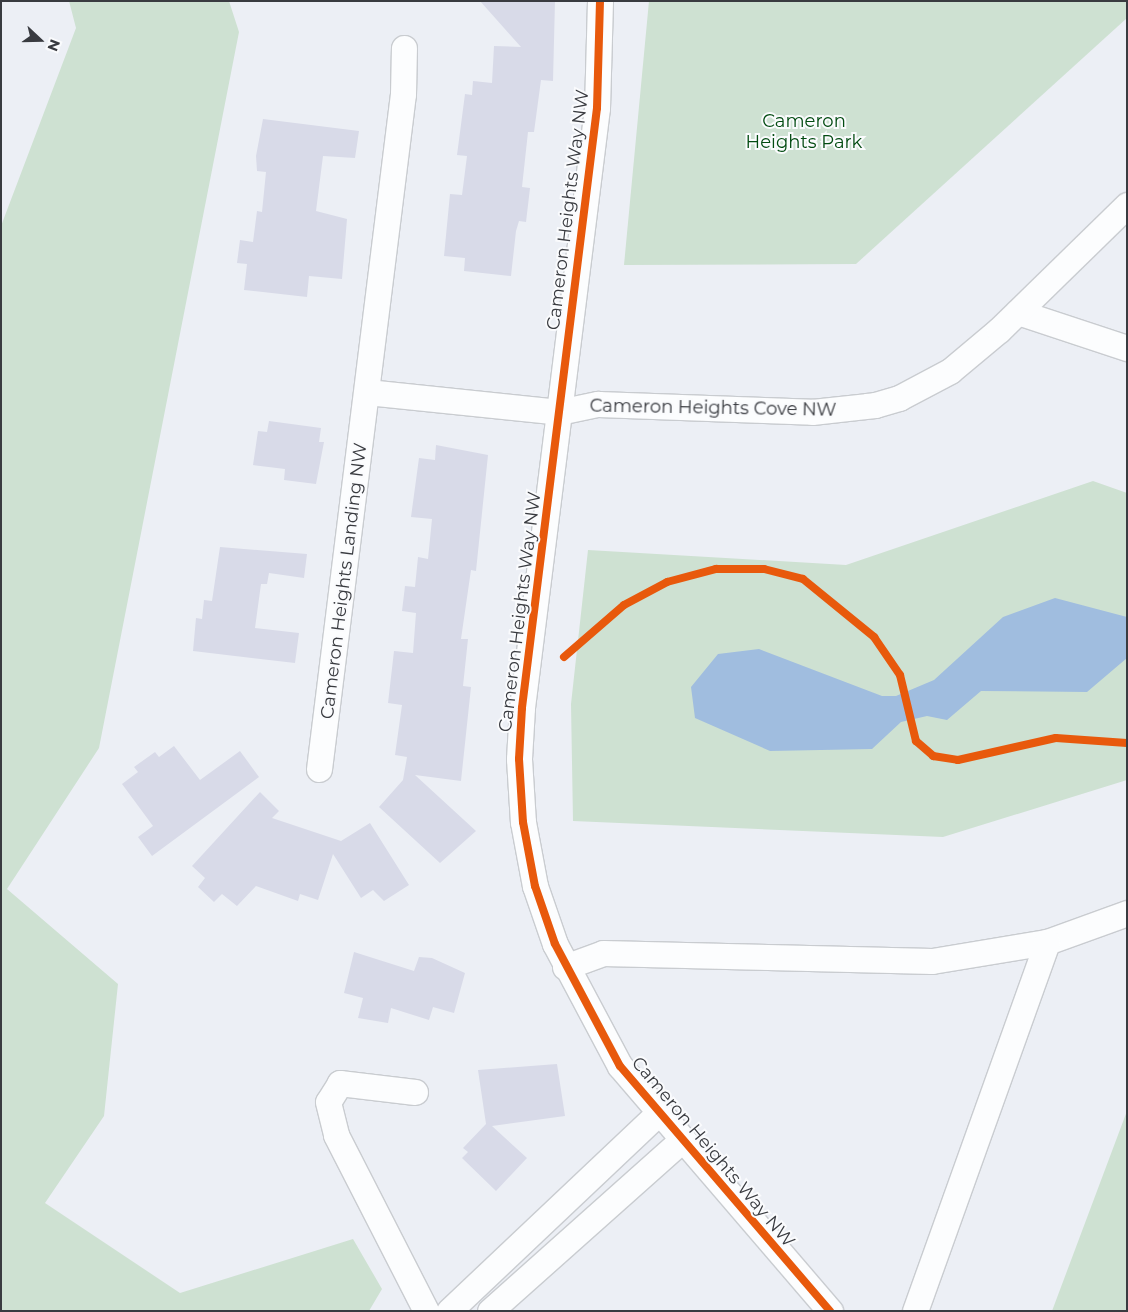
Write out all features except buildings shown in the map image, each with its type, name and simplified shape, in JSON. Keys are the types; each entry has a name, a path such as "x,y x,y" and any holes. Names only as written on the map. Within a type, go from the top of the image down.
{"street":[{"name":"Cameron Heights Way NW","path":"600,1 597,108 559,412 519,759 523,822 535,886 565,966 620,1066 680,1141 830,1311"},
{"name":"Cameron Heights Landing NW","path":"319,769 403,94 404,48"},
{"name":"Cameron Heights Cove NW","path":"559,412 598,404 812,412 875,405 899,398 950,371 1018,312 1127,205"},
{"path":"1018,312 1127,348"},
{"path":"367,392 559,412"},
{"path":"565,966 603,954 932,961 1047,942 1127,913"},
{"path":"915,1311 1047,942"},
{"path":"414,1092 340,1083 328,1102 336,1135 426,1311"},
{"path":"449,1311 657,1114"},
{"path":"490,1311 680,1141"}],"green space":[{"path":"69,1 229,1 239,32 99,748 7,889 118,984 104,1116 45,1203 180,1293 353,1239 382,1289 369,1311 1,1311 1,226 76,28"},
{"name":"Cameron Heights Park","path":"649,1 1127,1 1127,18 856,264 624,265"},
{"path":"1093,481 1127,493 1127,780 943,837 573,821 571,704 588,550 846,565"},
{"path":"1127,1111 1127,1311 1052,1311"}],"water":[{"path":"1055,598 1127,617 1127,658 1087,692 981,691 947,720 927,716 901,722 872,749 770,751 695,718 691,687 718,654 759,649 882,696 896,696 934,680 1003,617"}],"cycle path":[{"path":"600,1 597,108 522,708 519,759 523,822 535,886 555,944 620,1066 830,1311"},
{"path":"564,657 624,605 667,582 716,569 764,569 803,579 874,637 900,675 916,741 933,756 958,760 1056,738 1127,743"}]}
